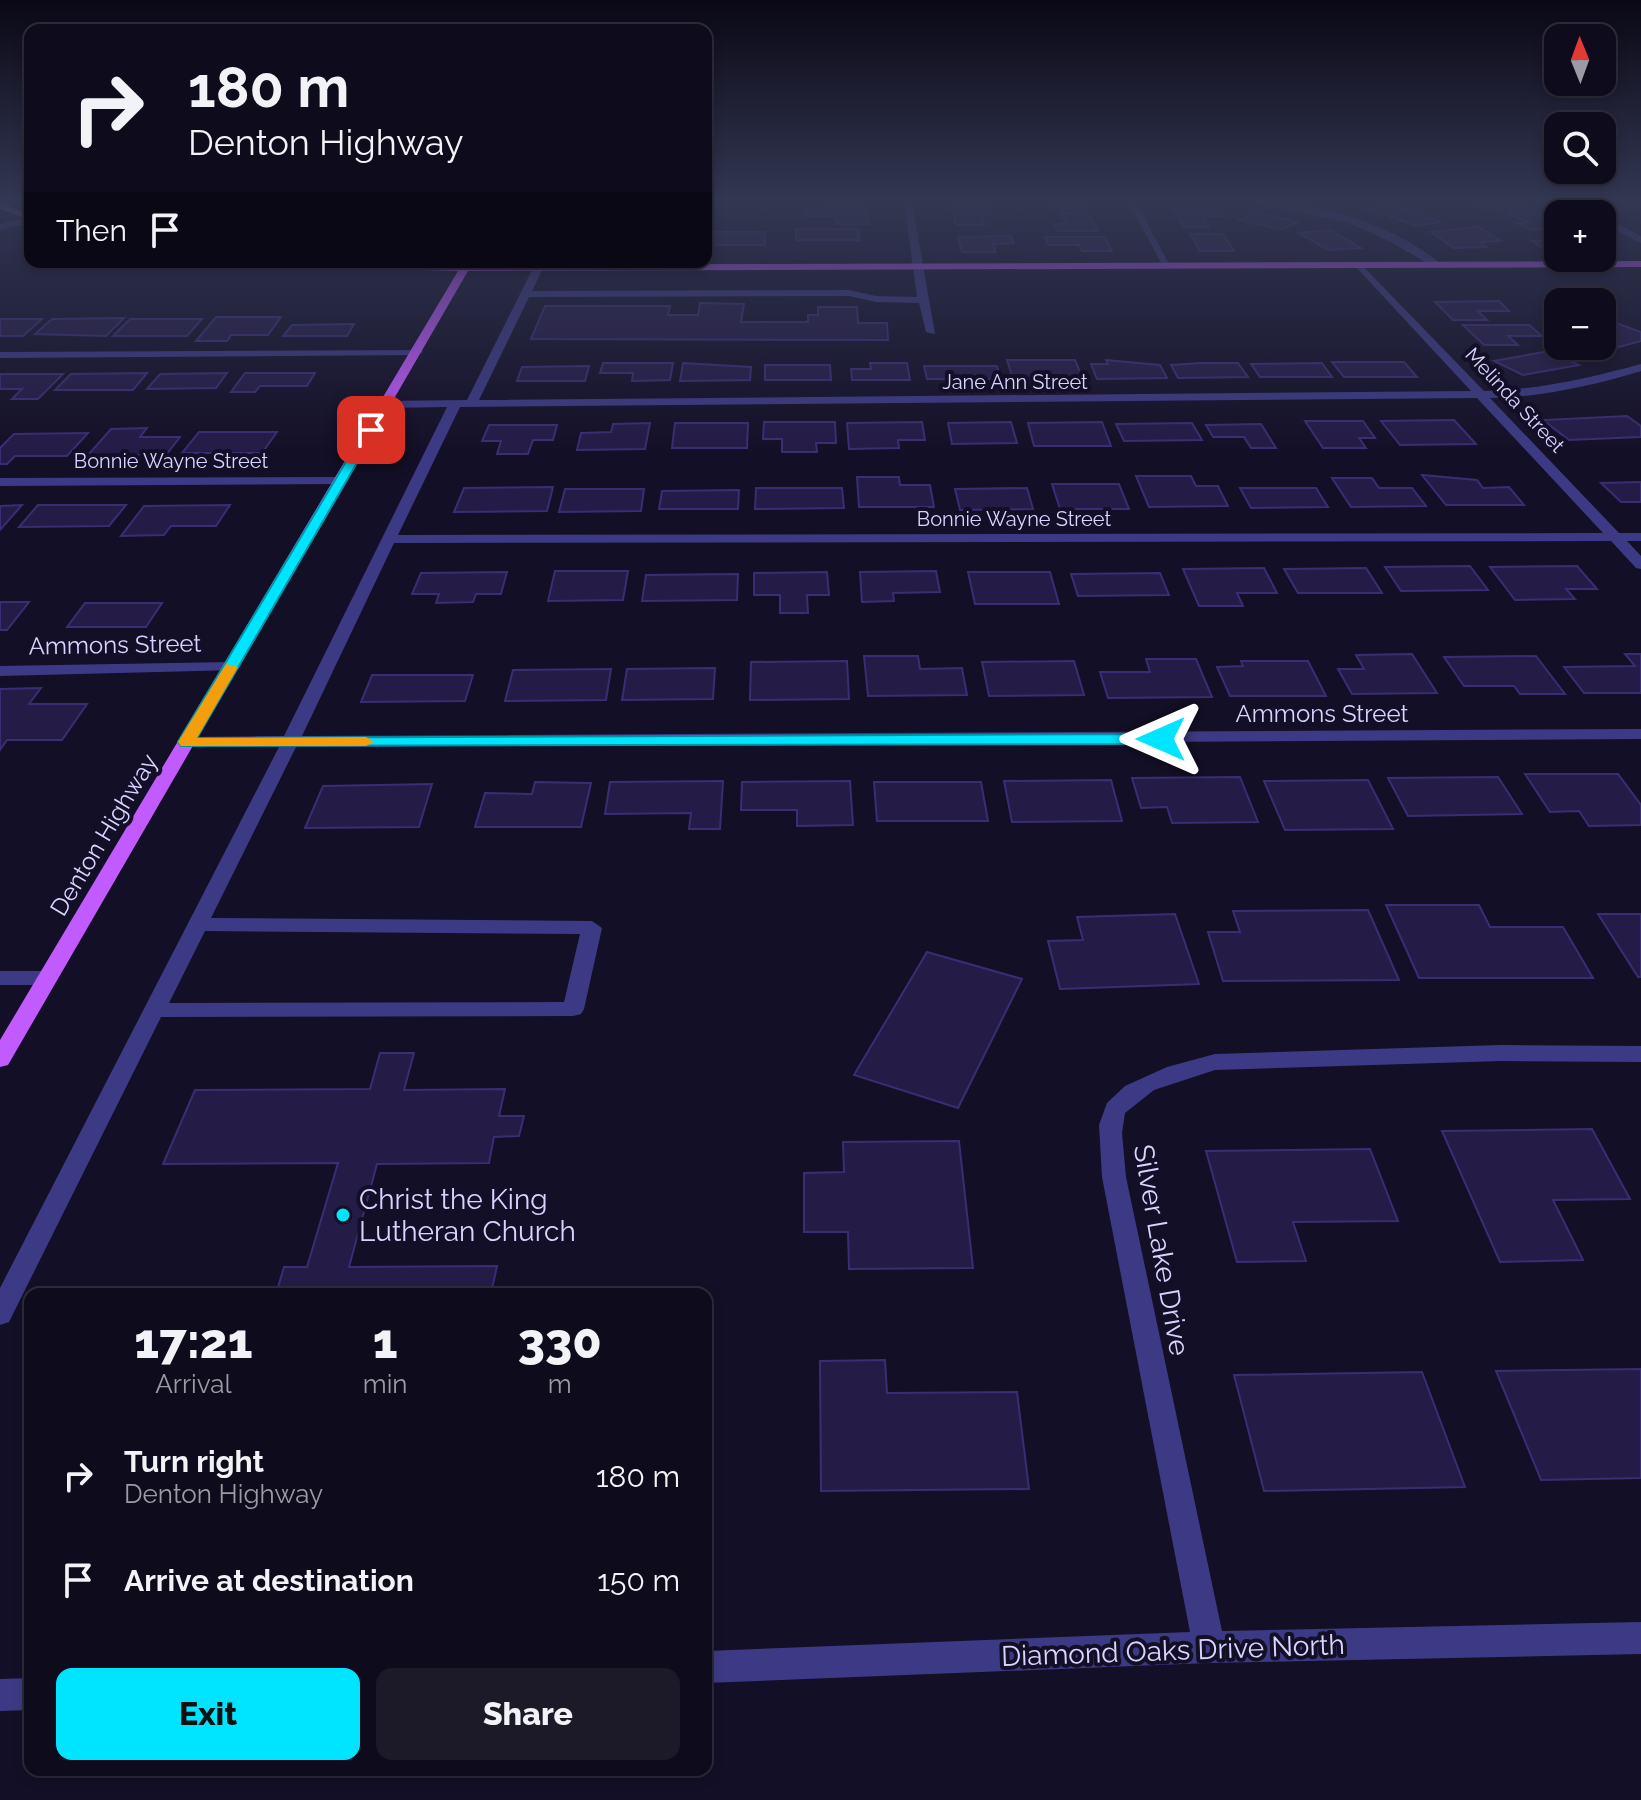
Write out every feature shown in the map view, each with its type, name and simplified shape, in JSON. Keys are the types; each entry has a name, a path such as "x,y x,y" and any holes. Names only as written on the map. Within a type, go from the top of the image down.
{"main road":[{"name":"Denton Highway","path":"0,1059 454,286"}],"street":[{"path":"471,404 529,286"},
{"path":"921,286 921,300 931,332"},
{"name":"Melinda Street","path":"1379,286 1484,394 1641,565"},
{"path":"525,294 849,293 876,299 921,300"},
{"path":"0,355 417,352"},
{"name":"Jane Ann Street","path":"386,404 1484,394 1547,391 1641,367"},
{"path":"0,1314 290,742 455,404"},
{"name":"Bonnie Wayne Street","path":"0,482 341,480"},
{"name":"Bonnie Wayne Street","path":"387,539 1641,537"},
{"name":"Ammons Street","path":"0,671 231,667"},
{"name":"Ammons Street","path":"186,742 1641,734"},
{"path":"155,1010 573,1009 592,928 198,924"},
{"path":"0,978 47,978"},
{"name":"Silver Lake Drive","path":"1209,1647 1114,1177 1110,1127 1115,1109 1139,1089 1185,1069 1215,1062 1501,1053 1641,1054"},
{"name":"Diamond Oaks Drive North","path":"712,1667 1209,1647 1641,1638"},
{"path":"0,1695 24,1694"}],"building":[{"path":"1499,301 1509,311 1478,311 1487,320 1453,320 1435,302"},
{"path":"700,303 744,304 741,322 808,322 808,315 818,315 818,307 857,307 858,323 887,323 888,340 531,339 545,306 670,306 668,315 698,315"},
{"path":"216,317 281,317 268,335 231,335 227,341 196,341"},
{"path":"124,318 106,336 35,334 52,319"},
{"path":"0,319 42,319 23,336 0,336"},
{"path":"130,319 202,319 187,336 113,336"},
{"path":"1616,323 1641,332 1641,341 1616,346"},
{"path":"354,324 347,336 283,336 292,325"},
{"path":"1463,325 1529,325 1542,336 1508,336 1518,345 1484,345"},
{"path":"1544,352 1544,360 1568,360 1579,365 1523,375 1494,361"},
{"path":"1007,360 1075,360 1083,379 1013,379"},
{"path":"1106,360 1160,365 1167,378 1097,379 1091,364 1108,364"},
{"path":"1332,362 1404,362 1417,377 1344,377"},
{"path":"603,363 673,363 670,380 632,381 633,373 600,373"},
{"path":"683,363 751,367 750,380 680,381"},
{"path":"870,363 907,363 910,380 852,380 851,369 871,369"},
{"path":"1238,363 1248,377 1178,378 1171,365"},
{"path":"1322,363 1332,377 1260,377 1251,364"},
{"path":"765,365 830,365 831,380 765,380"},
{"path":"589,366 585,381 517,381 522,367"},
{"path":"924,366 997,366 1001,379 927,379"},
{"path":"147,373 133,390 55,390 71,374"},
{"path":"227,373 216,388 147,389 160,374"},
{"path":"245,373 315,373 307,386 260,386 255,392 231,392"},
{"path":"0,374 63,374 38,399 12,399 22,389 0,389"},
{"path":"1627,416 1641,426 1641,437 1569,440 1543,420"},
{"path":"1454,420 1476,444 1400,445 1381,421"},
{"path":"1305,421 1363,421 1375,438 1359,438 1366,448 1323,448"},
{"path":"764,422 835,422 836,443 816,443 817,452 782,452 782,439 763,439"},
{"path":"922,422 925,440 898,440 899,448 849,449 847,423"},
{"path":"1011,422 1017,443 952,444 948,423"},
{"path":"1102,422 1111,446 1034,446 1028,423"},
{"path":"650,423 645,449 577,450 581,433 611,432 613,424"},
{"path":"675,423 748,423 747,448 672,448"},
{"path":"1192,423 1202,440 1124,441 1116,424"},
{"path":"1261,424 1276,448 1251,448 1244,437 1213,437 1206,425"},
{"path":"489,425 557,425 553,440 533,440 528,454 497,454 501,441 482,441"},
{"path":"147,428 140,437 180,437 166,455 116,455 109,464 80,464 111,429"},
{"path":"199,432 277,432 262,453 182,453"},
{"path":"88,433 67,456 15,456 7,464 0,464 0,448 14,434"},
{"path":"1422,475 1477,480 1483,488 1509,487 1524,505 1446,505"},
{"path":"1136,476 1191,476 1196,486 1218,486 1228,506 1149,507"},
{"path":"857,477 899,477 900,485 930,485 934,507 859,507"},
{"path":"1332,478 1372,478 1379,488 1412,488 1426,506 1351,507"},
{"path":"1641,482 1641,502 1621,502 1601,483"},
{"path":"1052,484 1119,484 1129,509 1060,509"},
{"path":"553,487 547,511 454,512 464,488"},
{"path":"756,488 842,488 844,508 755,509"},
{"path":"1027,488 1033,509 960,510 955,489"},
{"path":"1240,488 1316,488 1328,507 1251,508"},
{"path":"565,489 644,489 641,511 559,512"},
{"path":"739,490 738,509 659,509 662,491"},
{"path":"22,505 0,530 0,506"},
{"path":"38,505 126,505 109,526 19,527"},
{"path":"230,505 216,526 171,526 164,535 121,536 144,506"},
{"path":"1470,566 1488,590 1401,591 1385,567"},
{"path":"1577,566 1597,589 1566,589 1575,599 1515,600 1490,567"},
{"path":"1264,568 1277,593 1237,593 1243,606 1199,606 1183,569"},
{"path":"1366,568 1382,593 1298,593 1284,569"},
{"path":"555,571 628,571 623,600 548,601"},
{"path":"936,571 940,592 893,593 894,601 862,602 860,572"},
{"path":"507,572 501,594 476,594 473,602 436,603 439,594 412,594 421,573"},
{"path":"827,572 829,595 807,595 808,613 780,613 780,595 754,595 754,573"},
{"path":"968,572 1050,572 1059,604 975,604"},
{"path":"1160,573 1169,595 1078,596 1071,574"},
{"path":"738,574 737,600 642,601 646,575"},
{"path":"0,602 29,602 7,630 0,630"},
{"path":"85,603 162,603 146,627 67,627"},
{"path":"1412,654 1437,693 1352,694 1338,669 1364,669 1356,655"},
{"path":"1625,654 1641,654 1641,693 1584,693 1564,667 1635,666"},
{"path":"864,656 918,656 920,669 962,668 967,695 868,696"},
{"path":"1536,656 1565,694 1520,694 1514,686 1464,686 1444,657"},
{"path":"1146,659 1196,659 1212,697 1108,698 1100,672 1150,672"},
{"path":"847,661 849,699 750,700 751,662"},
{"path":"1074,661 1084,695 989,696 982,662"},
{"path":"1241,661 1308,661 1326,696 1230,696 1217,667 1243,666"},
{"path":"715,668 713,699 622,700 627,669"},
{"path":"611,669 606,700 505,701 513,670"},
{"path":"372,675 473,675 465,701 361,702"},
{"path":"41,688 29,704 87,704 62,740 7,740 0,750 0,689"},
{"path":"1525,774 1618,774 1641,805 1641,825 1589,826 1579,811 1550,812"},
{"path":"1240,777 1258,822 1172,823 1167,807 1141,808 1132,778"},
{"path":"1498,777 1522,814 1408,816 1388,778"},
{"path":"1111,780 1122,821 1012,822 1004,781"},
{"path":"1368,780 1393,829 1285,830 1264,781"},
{"path":"723,781 720,829 689,829 691,813 605,814 610,782"},
{"path":"850,781 853,825 797,826 797,810 741,810 742,782"},
{"path":"535,782 591,783 581,827 475,827 485,793 532,794"},
{"path":"874,782 981,782 988,821 877,821"},
{"path":"432,784 419,827 305,828 323,786"},
{"path":"1386,905 1479,905 1490,927 1563,927 1593,978 1419,978"},
{"path":"1368,910 1399,980 1223,981 1208,932 1240,932 1233,911"},
{"path":"1175,914 1199,984 1060,989 1048,941 1083,940 1077,917"},
{"path":"1598,914 1641,914 1641,977 1638,977"},
{"path":"927,952 1022,979 958,1108 854,1075"},
{"name":"Christ the King Lutheran Church","path":"380,1053 414,1053 404,1090 505,1089 499,1116 524,1116 519,1136 494,1137 489,1163 377,1164 349,1267 497,1266 492,1288 278,1288 284,1267 307,1267 338,1163 163,1164 195,1090 370,1089"},
{"path":"1592,1129 1630,1199 1553,1200 1583,1260 1500,1262 1442,1131"},
{"path":"959,1141 973,1268 849,1269 848,1232 804,1232 804,1173 844,1172 843,1142"},
{"path":"1370,1149 1398,1221 1293,1222 1306,1261 1237,1262 1206,1151"},
{"path":"885,1360 887,1393 1017,1392 1029,1489 821,1491 820,1361"},
{"path":"1641,1369 1641,1478 1541,1480 1496,1371"},
{"path":"1422,1372 1465,1487 1264,1491 1234,1375"}],"slow traffic":[{"path":"231,667 186,742 366,742"}],"place":[{"name":"Christ the King Lutheran Church","path":"343,1215"}],"route":[{"path":"371,430 186,742 1161,739"}]}
